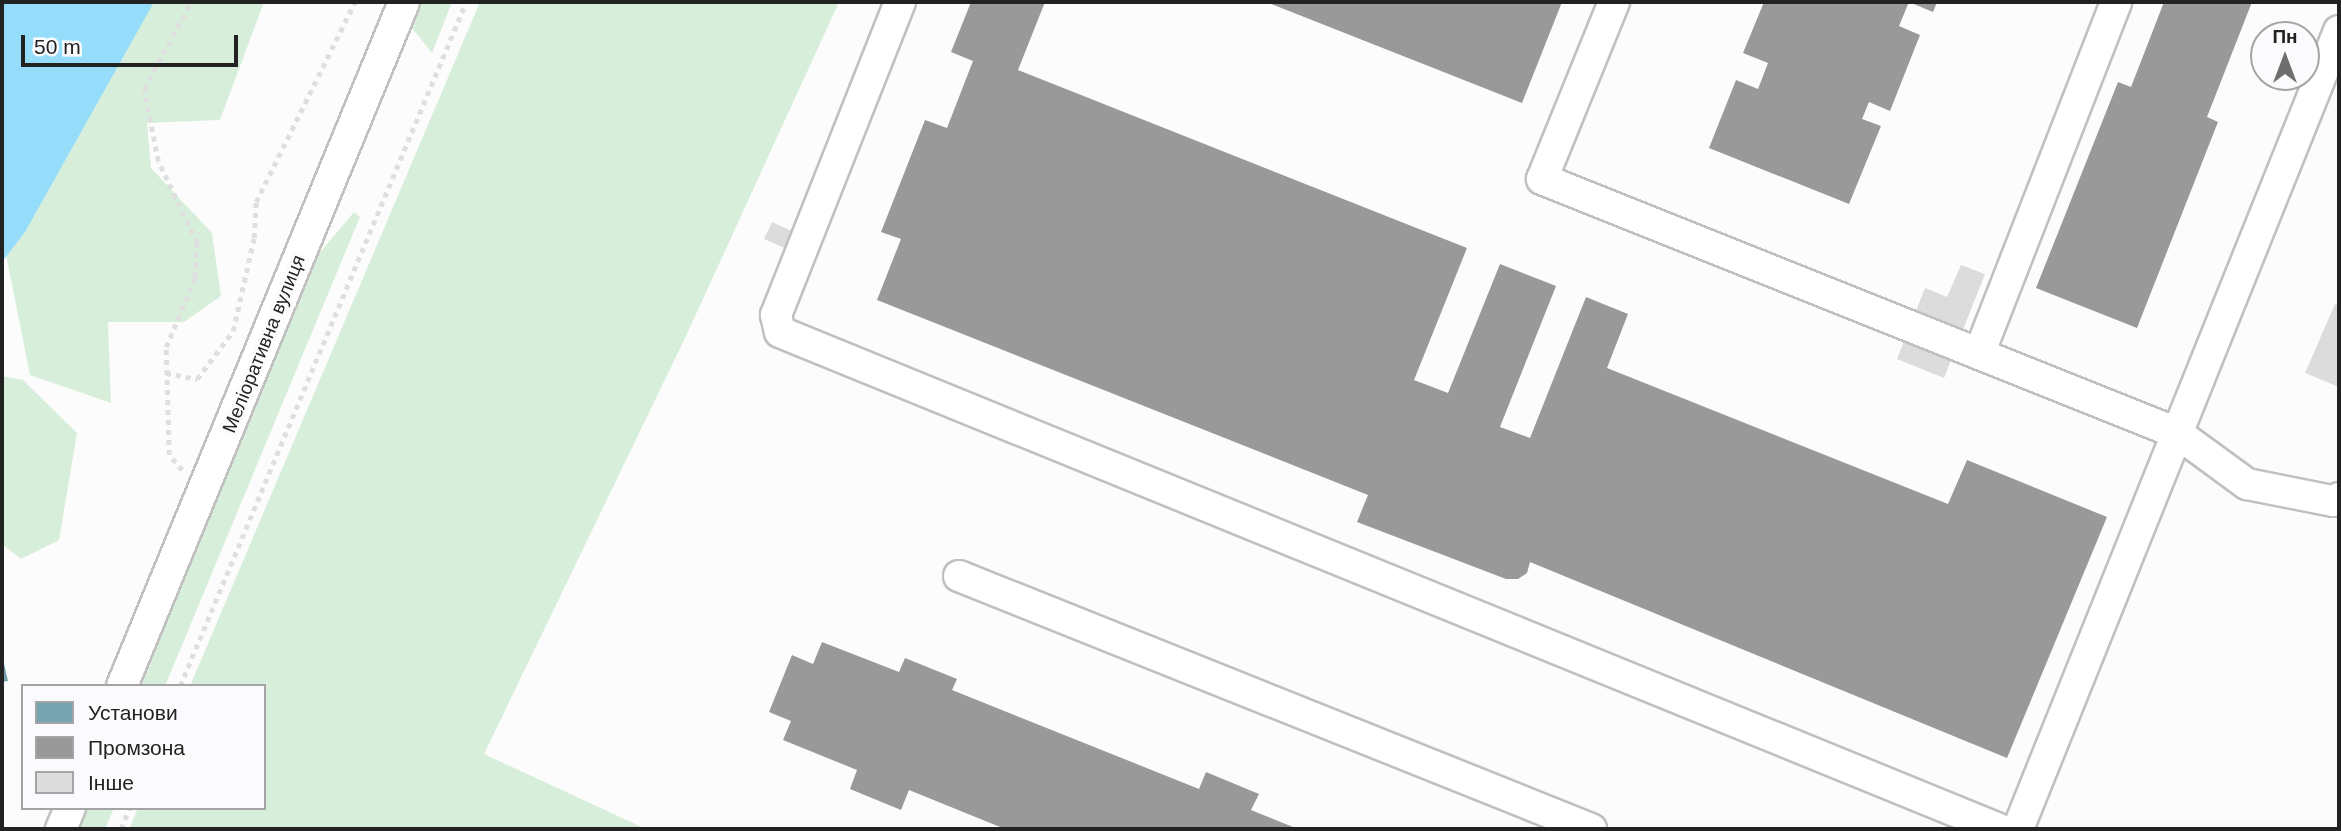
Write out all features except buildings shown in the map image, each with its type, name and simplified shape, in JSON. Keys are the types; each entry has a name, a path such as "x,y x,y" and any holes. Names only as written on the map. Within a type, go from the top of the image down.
{"street":[{"name":"Меліоративна вулиця","path":"123,684 204,493 404,2"},
{"path":"900,2 776,315 780,332 1998,829"},
{"path":"1614,2 1542,179 2177,433 2247,484 2333,501 2339,498"},
{"path":"1979,354 2116,2"},
{"path":"2018,829 2339,31"},
{"path":"959,576 1591,829"},
{"path":"61,829 69,810"}],"path":[{"path":"191,2 144,89 158,161 197,243 195,278 166,347 166,373 169,455 204,493"},
{"path":"166,373 197,379 233,331 254,238 256,202 355,2"},
{"path":"181,684 466,2"},
{"path":"121,829 128,810"}],"green space":[{"path":"137,2 264,2 220,120 147,123 151,168 212,233 221,296 184,322 108,322 111,403 30,375 2,234"},
{"path":"417,2 452,2 432,53 408,23"},
{"path":"480,2 839,2 686,336 484,754 646,829 129,829 137,810 266,810 266,684 191,684"},
{"path":"354,212 360,217 166,684 138,684 311,263"},
{"path":"2,376 23,380 77,433 59,540 21,559 2,544"},
{"path":"86,810 113,810 105,829 78,829"}],"water":[{"path":"2,2 154,2 25,232 2,262"}]}
